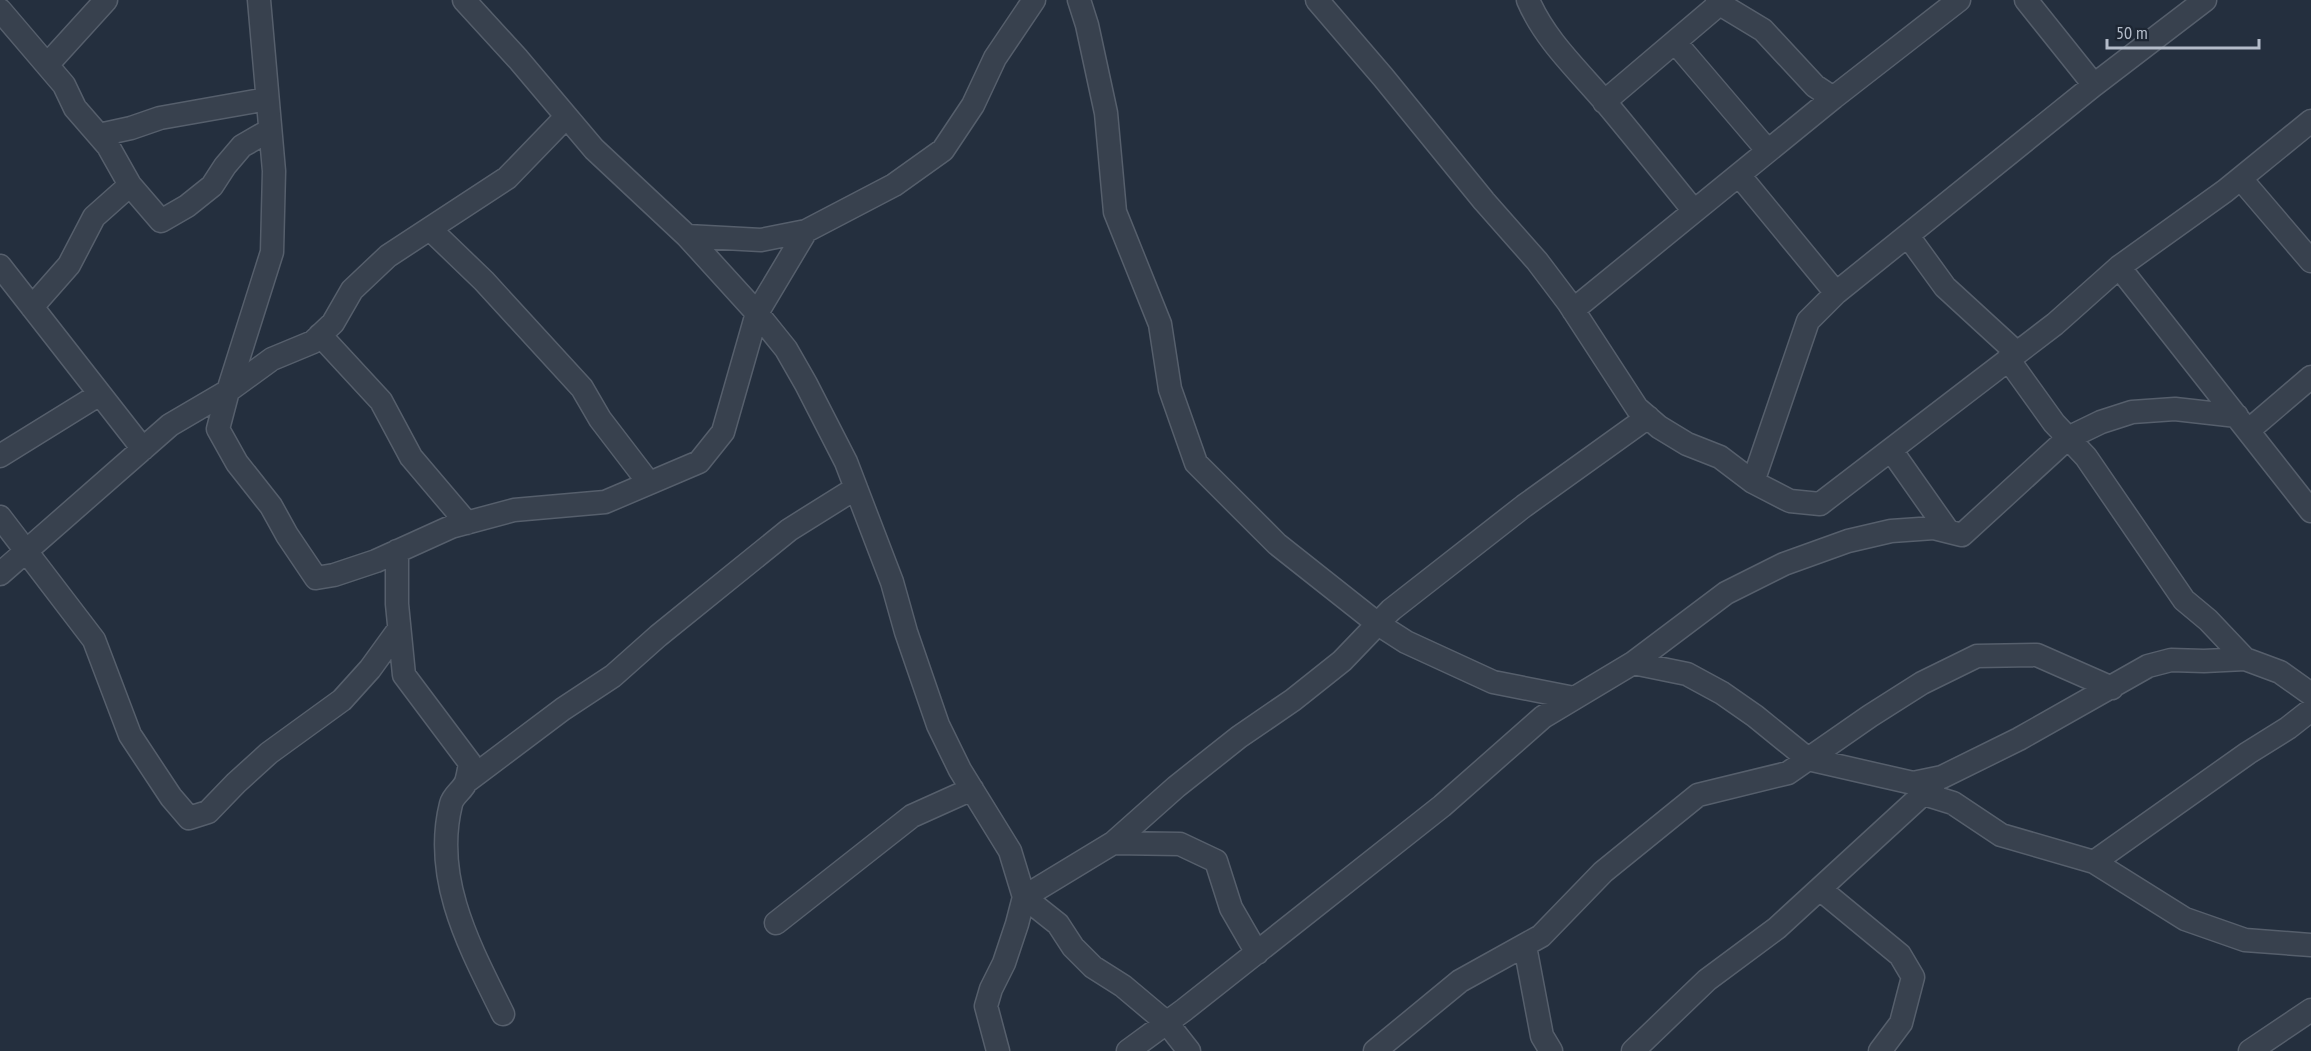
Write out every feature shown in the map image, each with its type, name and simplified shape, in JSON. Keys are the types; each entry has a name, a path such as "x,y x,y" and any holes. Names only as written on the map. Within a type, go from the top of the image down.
{"street":[{"path":"47,65 106,0"},
{"path":"259,0 274,171 272,252 218,429 237,463 271,506 316,578 334,575 452,527 514,510 605,502 699,462 723,432 757,313 806,231"},
{"path":"464,0 518,59 594,149 687,236 757,313 786,349 846,462 892,582 906,632 938,725 972,789 1010,851 1024,897 1004,963 991,989 986,1006 998,1051"},
{"path":"687,236 761,240 806,231 894,185 943,150 973,105 995,58 1034,0"},
{"path":"1079,0 1087,25 1106,113 1115,212 1160,324 1170,389 1196,463 1277,544 1378,624 1406,642 1493,682 1574,698"},
{"path":"1528,0 1536,19 1566,58 1694,212"},
{"path":"1573,310 1833,98 1959,0"},
{"path":"2026,0 2094,85"},
{"path":"2167,29 2182,0"},
{"path":"1753,482 1808,321 1836,293 2094,85 2205,0"},
{"path":"1604,102 1720,1 1763,30 1815,86 1833,98"},
{"path":"1322,2 1484,201 1537,261 1573,310 1637,408 1659,427 1687,444 1720,457 1753,482 1790,501 1820,504 2055,324 2120,267 2241,179 2311,121"},
{"path":"0,10 64,85 75,108 99,135 130,185 160,221 187,206 212,186 242,146 270,130"},
{"path":"1675,42 1768,152"},
{"path":"99,135 131,128 160,118 267,99"},
{"path":"0,574 170,425 228,391 272,359 313,342 333,323 352,290 388,256 507,178 567,117"},
{"path":"1739,175 1836,293"},
{"path":"2241,179 2311,261"},
{"path":"32,307 69,266 94,217 130,185"},
{"path":"430,230 484,281 582,388 600,419 649,483"},
{"path":"1908,236 1945,287 2013,356 2054,423 2086,457 2184,600 2208,620 2245,658 2280,672 2311,694"},
{"path":"0,266 143,449"},
{"path":"2120,267 2243,423 2274,466 2311,510"},
{"path":"320,335 381,401 411,457 467,523"},
{"path":"1128,1051 1257,953 1442,806 1543,717 1633,663 1726,593 1784,564 1848,541 1892,531 1934,528 1962,536 2068,438 2101,422 2132,412 2175,409 2243,423 2311,377"},
{"path":"0,456 100,394"},
{"path":"1024,897 1113,843 1221,751 1293,700 1342,661 1391,610 1524,506 1648,417"},
{"path":"1891,450 1948,531"},
{"path":"503,1014 460,924 447,873 447,830 451,801 466,782 562,709 613,676 658,636 789,530 856,488"},
{"path":"0,517 94,640 130,735 171,798 189,818 208,812 269,753 342,700 370,669 399,629"},
{"path":"397,551 397,604 404,675 470,763 466,782"},
{"path":"1377,1050 1460,981 1541,936 1603,872 1698,795 1788,773 1922,683 1977,656 2037,655 2112,687"},
{"path":"1633,1051 1707,980 1777,928 1820,889 1918,788 2019,739 2148,666 2171,660 2204,661 2245,658"},
{"path":"1633,663 1687,674 1722,693 1808,759 1918,788 1953,803 2001,834 2094,862 2185,919 2245,940 2311,945"},
{"path":"2094,862 2311,710"},
{"path":"776,923 912,816 972,789"},
{"path":"1113,843 1180,843 1216,861 1231,908 1257,953"},
{"path":"1820,889 1900,955 1914,977 1901,1023 1880,1051"},
{"path":"1024,897 1058,924 1072,947 1093,967 1123,986 1167,1023 1189,1051"},
{"path":"1525,946 1542,1036 1551,1051"},
{"path":"2250,1051 2311,1010"}]}
